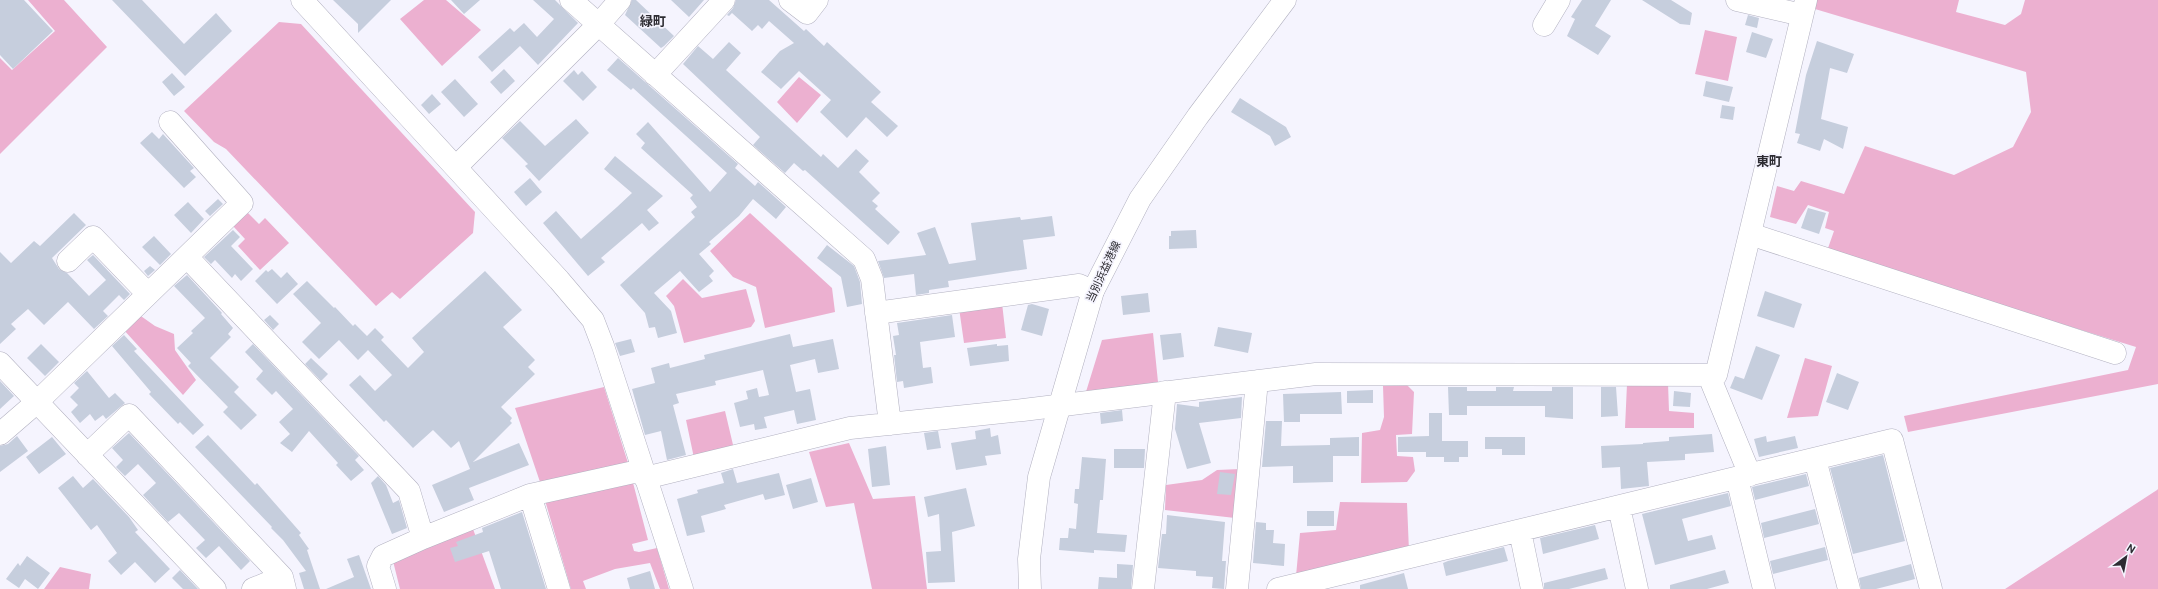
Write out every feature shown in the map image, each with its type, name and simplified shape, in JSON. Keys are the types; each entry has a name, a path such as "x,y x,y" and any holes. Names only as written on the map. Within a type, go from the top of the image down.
{"street":[{"path":"302,0 559,280 593,320 603,346 682,589"},
{"path":"571,0 864,259 872,279 890,424"},
{"path":"456,167 599,24 620,0"},
{"path":"655,75 724,0"},
{"path":"790,0 807,13 817,0"},
{"name":"当別浜益港線","path":"1030,589 1028,559 1039,477 1061,404 1081,326 1093,291 1140,199 1198,116 1285,0"},
{"path":"1544,25 1559,0"},
{"path":"385,589 378,566 383,556 423,538 530,495 644,474 850,428 1316,374 1716,375 1804,7 1737,0"},
{"path":"0,434 37,402 242,203 170,122"},
{"path":"1750,234 2116,353"},
{"path":"68,261 93,238 148,294"},
{"path":"187,257 409,491 423,538"},
{"path":"876,313 1079,285 1093,291"},
{"path":"0,363 215,589"},
{"path":"1709,376 1744,476 1764,589"},
{"path":"1236,589 1257,381"},
{"path":"1143,589 1165,392"},
{"path":"87,454 129,415 284,583"},
{"path":"1278,589 1892,440 1932,589"},
{"path":"1815,459 1849,589"},
{"path":"530,495 560,589"},
{"path":"1618,507 1637,589"},
{"path":"1520,531 1532,589"},
{"path":"253,589 284,583"}],"shaded area":[{"path":"28,0 64,0 107,47 0,154 0,58 12,70 55,31"},
{"path":"424,0 446,0 481,30 442,66 400,19"},
{"path":"1817,0 1959,0 1956,12 2005,25 2021,14 2025,0 2158,0 2158,384 1908,432 1904,416 2128,370 2136,347 1827,251 1834,231 1825,228 1829,212 1808,205 1796,224 1770,217 1777,186 1794,191 1801,181 1844,194 1865,146 1954,175 2013,147 2031,112 2026,72 1815,9"},
{"path":"279,22 301,24 475,212 473,233 400,299 392,292 376,306 226,149 214,142 184,111"},
{"path":"1705,30 1737,37 1728,81 1695,74"},
{"path":"799,77 821,95 797,123 777,102"},
{"path":"248,213 259,224 265,218 289,243 260,270 238,246 245,239 233,226"},
{"path":"750,213 832,288 835,312 765,328 756,287 733,277 710,251"},
{"path":"683,279 702,298 746,289 755,321 751,327 684,343 674,306 666,296"},
{"path":"1002,303 1006,338 964,343 959,308"},
{"path":"138,314 155,326 174,334 175,350 196,380 183,395 123,329"},
{"path":"1153,333 1158,382 1085,395 1102,340"},
{"path":"1805,358 1832,366 1818,416 1787,418"},
{"path":"1668,383 1669,411 1694,413 1694,428 1625,428 1627,384"},
{"path":"1407,385 1414,392 1412,434 1396,435 1397,456 1413,457 1415,471 1407,482 1361,483 1362,433 1380,430 1384,417 1383,386"},
{"path":"604,387 628,463 540,482 515,408"},
{"path":"725,411 734,449 694,458 686,420"},
{"path":"849,443 873,499 915,496 927,589 872,589 854,503 826,507 809,452"},
{"path":"1240,469 1235,518 1165,510 1166,485 1202,480 1217,470"},
{"path":"632,479 648,540 632,544 634,551 639,552 657,548 669,589 660,589 650,563 615,569 583,581 586,589 571,589 544,497"},
{"path":"2158,489 2158,589 2005,589 2157,490"},
{"path":"1340,502 1407,503 1409,551 1296,576 1300,533 1336,530"},
{"path":"473,529 495,589 400,589 393,561"},
{"path":"60,567 91,574 89,589 44,589"}],"building":[{"path":"0,0 24,0 53,31 13,69 0,55"},
{"path":"112,0 142,0 184,44 216,13 232,31 185,76"},
{"path":"333,0 391,0 358,33 358,24"},
{"path":"451,0 480,0 464,14"},
{"path":"533,0 555,0 578,23 538,65 520,46 492,72 478,57 510,28 514,32 524,23 537,37 554,19"},
{"path":"632,0 636,0 674,36 661,48 625,15"},
{"path":"671,0 704,0 689,17"},
{"path":"736,0 769,0 804,31 806,29 824,46 827,42 881,92 871,102 898,126 887,137 866,117 847,138 820,112 831,100 799,71 781,89 761,72 780,51 794,43 769,21 762,29 758,25 752,31 732,13 729,16 727,15 733,8"},
{"path":"1582,0 1611,0 1595,26 1611,36 1598,55 1567,36 1575,19 1571,17"},
{"path":"1642,0 1671,0 1692,13 1690,25 1680,24"},
{"path":"1748,15 1759,18 1757,28 1745,25"},
{"path":"1752,32 1773,39 1766,58 1746,52"},
{"path":"1817,41 1854,54 1847,73 1830,68 1821,119 1848,127 1843,149 1824,139 1820,151 1797,143 1800,134 1795,133 1806,75"},
{"path":"729,42 741,53 726,70 821,157 823,154 838,168 856,149 869,161 859,172 880,193 872,201 878,206 875,209 900,232 888,245 805,170 803,171 794,163 785,173 753,145 760,137 683,64 698,46 713,59"},
{"path":"618,58 738,164 735,168 755,186 758,182 786,207 776,219 753,199 739,216 709,242 711,244 699,254 714,271 709,276 713,281 699,292 680,271 654,293 671,311 677,333 658,338 655,327 649,328 645,313 620,285 695,217 691,212 697,207 690,198 693,195 641,148 645,143 636,134 648,122 710,192 727,173 633,88 631,90 607,70"},
{"path":"504,69 515,81 501,94 490,82"},
{"path":"574,70 578,75 582,71 597,87 583,101 563,81"},
{"path":"172,73 185,87 174,96 162,82"},
{"path":"455,79 478,104 464,117 441,92"},
{"path":"1706,81 1733,87 1729,102 1703,96"},
{"path":"432,94 441,104 429,114 421,105"},
{"path":"1240,98 1286,127 1291,137 1275,146 1270,136 1231,112"},
{"path":"1722,105 1735,107 1733,120 1720,118"},
{"path":"576,119 589,133 539,181 525,166 528,164 502,138 520,121 545,146"},
{"path":"152,132 159,139 163,134 194,168 190,171 196,177 184,188 140,143"},
{"path":"615,156 663,196 647,210 659,223 649,231 642,223 601,258 605,262 588,276 543,223 556,211 581,239 617,207 632,193 604,169"},
{"path":"530,178 542,192 526,206 514,192"},
{"path":"218,199 223,204 210,216 205,211"},
{"path":"188,202 204,219 191,233 174,215"},
{"path":"1808,208 1826,213 1819,234 1801,228"},
{"path":"74,213 86,225 52,258 59,269 67,273 89,296 106,280 87,260 93,255 130,294 124,300 119,295 103,311 108,316 94,329 68,302 44,325 28,309 11,324 16,329 0,344 0,252 11,263 34,241 40,246"},
{"path":"1052,216 1055,236 1023,240 1027,269 948,281 949,287 929,290 929,293 916,295 914,274 884,278 878,261 926,255 917,233 935,227 949,264 976,260 971,223 1020,217 1021,220"},
{"path":"233,230 240,237 231,246 253,269 241,281 235,274 232,278 215,260 211,264 204,257"},
{"path":"1196,230 1197,248 1169,249 1169,236 1171,236 1171,231"},
{"path":"154,236 171,254 160,265 142,247"},
{"path":"827,245 854,266 860,282 862,304 847,307 841,277 817,258"},
{"path":"150,266 155,270 148,276 144,271"},
{"path":"272,269 281,278 287,272 298,284 277,304 255,281 266,270 268,272"},
{"path":"485,271 522,310 503,327 535,360 528,367 535,374 501,407 512,418 510,421 512,423 473,462 519,443 529,465 469,488 474,500 444,512 432,485 470,469 459,441 451,448 433,430 413,448 386,420 384,422 349,385 360,375 375,391 392,375 368,350 358,360 339,340 319,359 302,342 321,323 293,294 307,281 353,326 355,324 367,336 375,328 384,337 381,340 408,368 424,352 412,338"},
{"path":"187,275 222,313 221,314 233,328 228,334 231,337 210,358 239,387 234,392 257,415 241,430 223,412 228,407 188,366 191,363 177,348 193,333 191,331 205,318 174,286"},
{"path":"1765,291 1802,304 1794,328 1757,316"},
{"path":"1148,293 1150,312 1123,315 1121,296"},
{"path":"1032,304 1049,309 1042,336 1021,330 1028,305"},
{"path":"270,315 279,324 273,330 264,320"},
{"path":"952,315 955,337 920,342 923,368 931,367 933,383 904,388 903,381 897,382 894,355 896,355 893,336 899,335 897,323"},
{"path":"1218,327 1252,333 1248,353 1214,346"},
{"path":"1181,333 1184,357 1163,360 1160,335"},
{"path":"790,334 793,347 833,339 839,369 818,373 815,359 790,365 796,392 810,389 816,420 797,424 794,410 764,417 767,428 755,430 754,424 740,427 734,403 748,399 746,391 757,388 759,397 769,395 763,370 715,381 716,385 676,394 679,403 673,405 686,455 667,460 661,431 645,435 632,389 655,383 651,368 669,363 670,368 705,359 704,355"},
{"path":"124,335 137,349 134,351 204,425 193,435 180,422 178,424 149,394 151,392 112,346"},
{"path":"631,339 635,352 620,356 615,343"},
{"path":"41,344 59,362 45,376 27,358"},
{"path":"253,344 359,456 355,460 364,470 351,481 336,465 338,463 309,431 292,452 280,443 290,434 279,422 293,409 276,391 272,395 256,379 263,371 245,352"},
{"path":"997,344 997,346 1008,345 1009,361 970,366 967,348"},
{"path":"1756,346 1780,355 1762,400 1730,388 1735,376 1744,379"},
{"path":"311,358 328,374 321,381 305,364"},
{"path":"87,371 109,398 115,393 125,403 106,419 103,415 95,421 90,414 80,423 71,412 78,405 70,397 79,388 74,383"},
{"path":"1837,373 1859,382 1848,410 1826,402"},
{"path":"0,381 14,396 0,409"},
{"path":"1448,387 1467,387 1467,391 1496,391 1496,387 1514,387 1513,391 1552,391 1552,387 1573,387 1573,419 1545,417 1545,406 1467,406 1467,415 1449,415"},
{"path":"1601,387 1616,387 1618,416 1601,417"},
{"path":"1373,390 1373,403 1347,403 1347,391"},
{"path":"1674,391 1691,393 1690,407 1673,406"},
{"path":"1341,392 1342,414 1300,414 1300,422 1284,422 1283,394"},
{"path":"1242,397 1241,418 1199,423 1211,463 1187,469 1175,429 1177,404 1199,407 1199,402"},
{"path":"1122,410 1123,421 1101,424 1100,413"},
{"path":"1429,413 1442,413 1442,441 1468,441 1468,457 1459,457 1459,462 1444,462 1444,457 1426,457 1426,452 1398,452 1398,437 1429,436"},
{"path":"1266,421 1282,421 1281,446 1330,445 1330,438 1359,437 1359,456 1333,456 1333,482 1293,483 1293,466 1262,467"},
{"path":"990,428 991,437 998,435 1001,454 985,456 987,465 956,470 951,443 976,439 975,431"},
{"path":"938,431 941,448 927,450 924,433"},
{"path":"129,433 250,561 241,570 219,546 206,558 196,548 205,540 179,513 168,522 143,495 156,483 138,464 125,476 116,467 123,460 112,448"},
{"path":"1712,434 1714,452 1685,454 1685,460 1647,462 1649,486 1621,489 1620,467 1602,468 1601,446 1643,444 1669,441 1669,437"},
{"path":"208,435 255,485 257,483 301,533 299,535 309,549 307,550 320,589 304,589 299,573 306,571 283,540 195,447"},
{"path":"17,436 28,451 0,472 0,446 8,444"},
{"path":"1766,436 1767,442 1795,436 1798,448 1759,457 1754,439"},
{"path":"52,437 66,454 39,474 26,457"},
{"path":"1485,437 1525,437 1525,455 1502,455 1502,449 1485,449"},
{"path":"886,446 890,485 872,487 868,449"},
{"path":"1114,449 1145,449 1144,468 1114,468"},
{"path":"1883,455 1905,541 1853,554 1830,468"},
{"path":"1082,457 1106,459 1103,500 1100,500 1097,533 1127,535 1125,552 1094,550 1094,553 1059,550 1060,538 1068,538 1069,528 1076,529 1078,504 1074,503 1075,489 1079,489"},
{"path":"733,469 737,483 779,473 785,495 765,500 763,494 724,505 726,509 701,516 705,532 687,536 677,499 698,493 697,490 724,483 721,473"},
{"path":"1220,472 1235,474 1231,495 1217,494"},
{"path":"1806,474 1809,486 1755,500 1752,487"},
{"path":"73,476 83,488 93,479 129,517 138,530 135,532 170,569 155,583 135,562 121,575 108,561 117,553 97,525 91,530 58,488"},
{"path":"378,476 386,485 393,503 399,500 407,528 392,534 371,483"},
{"path":"811,478 818,502 793,509 786,485"},
{"path":"966,488 975,526 952,532 955,582 928,583 926,552 941,551 939,514 928,517 924,497"},
{"path":"1728,493 1731,506 1682,519 1688,541 1712,535 1716,549 1655,565 1642,514"},
{"path":"1815,509 1819,524 1764,538 1761,523"},
{"path":"1307,511 1334,511 1334,526 1307,526"},
{"path":"522,512 546,589 501,589 489,551 455,562 450,548 458,546 456,542 483,532 482,528"},
{"path":"1167,515 1225,522 1222,561 1226,561 1224,589 1212,588 1213,577 1196,576 1196,571 1158,568 1162,534 1166,534"},
{"path":"1256,522 1266,523 1266,530 1274,530 1273,543 1285,544 1284,566 1253,563"},
{"path":"1595,525 1599,539 1543,554 1540,538"},
{"path":"1504,547 1508,561 1446,576 1443,563"},
{"path":"1825,547 1828,560 1773,574 1770,561"},
{"path":"359,555 371,589 326,589 354,577 347,559"},
{"path":"27,556 50,573 38,589 25,579 19,588 6,579 18,563 20,566"},
{"path":"1117,564 1133,565 1131,589 1098,589 1099,577 1117,578"},
{"path":"1911,564 1915,579 1876,589 1861,589 1859,578"},
{"path":"1605,568 1608,579 1569,589 1544,589 1544,583"},
{"path":"180,570 198,589 183,589 172,578"},
{"path":"1725,570 1729,583 1707,589 1670,589 1670,585"},
{"path":"650,571 655,589 630,589 627,578"},
{"path":"1404,573 1408,589 1360,589 1360,585"}],"district":[{"name":"緑町","path":"653,23"},
{"name":"東町","path":"1769,163"}]}
